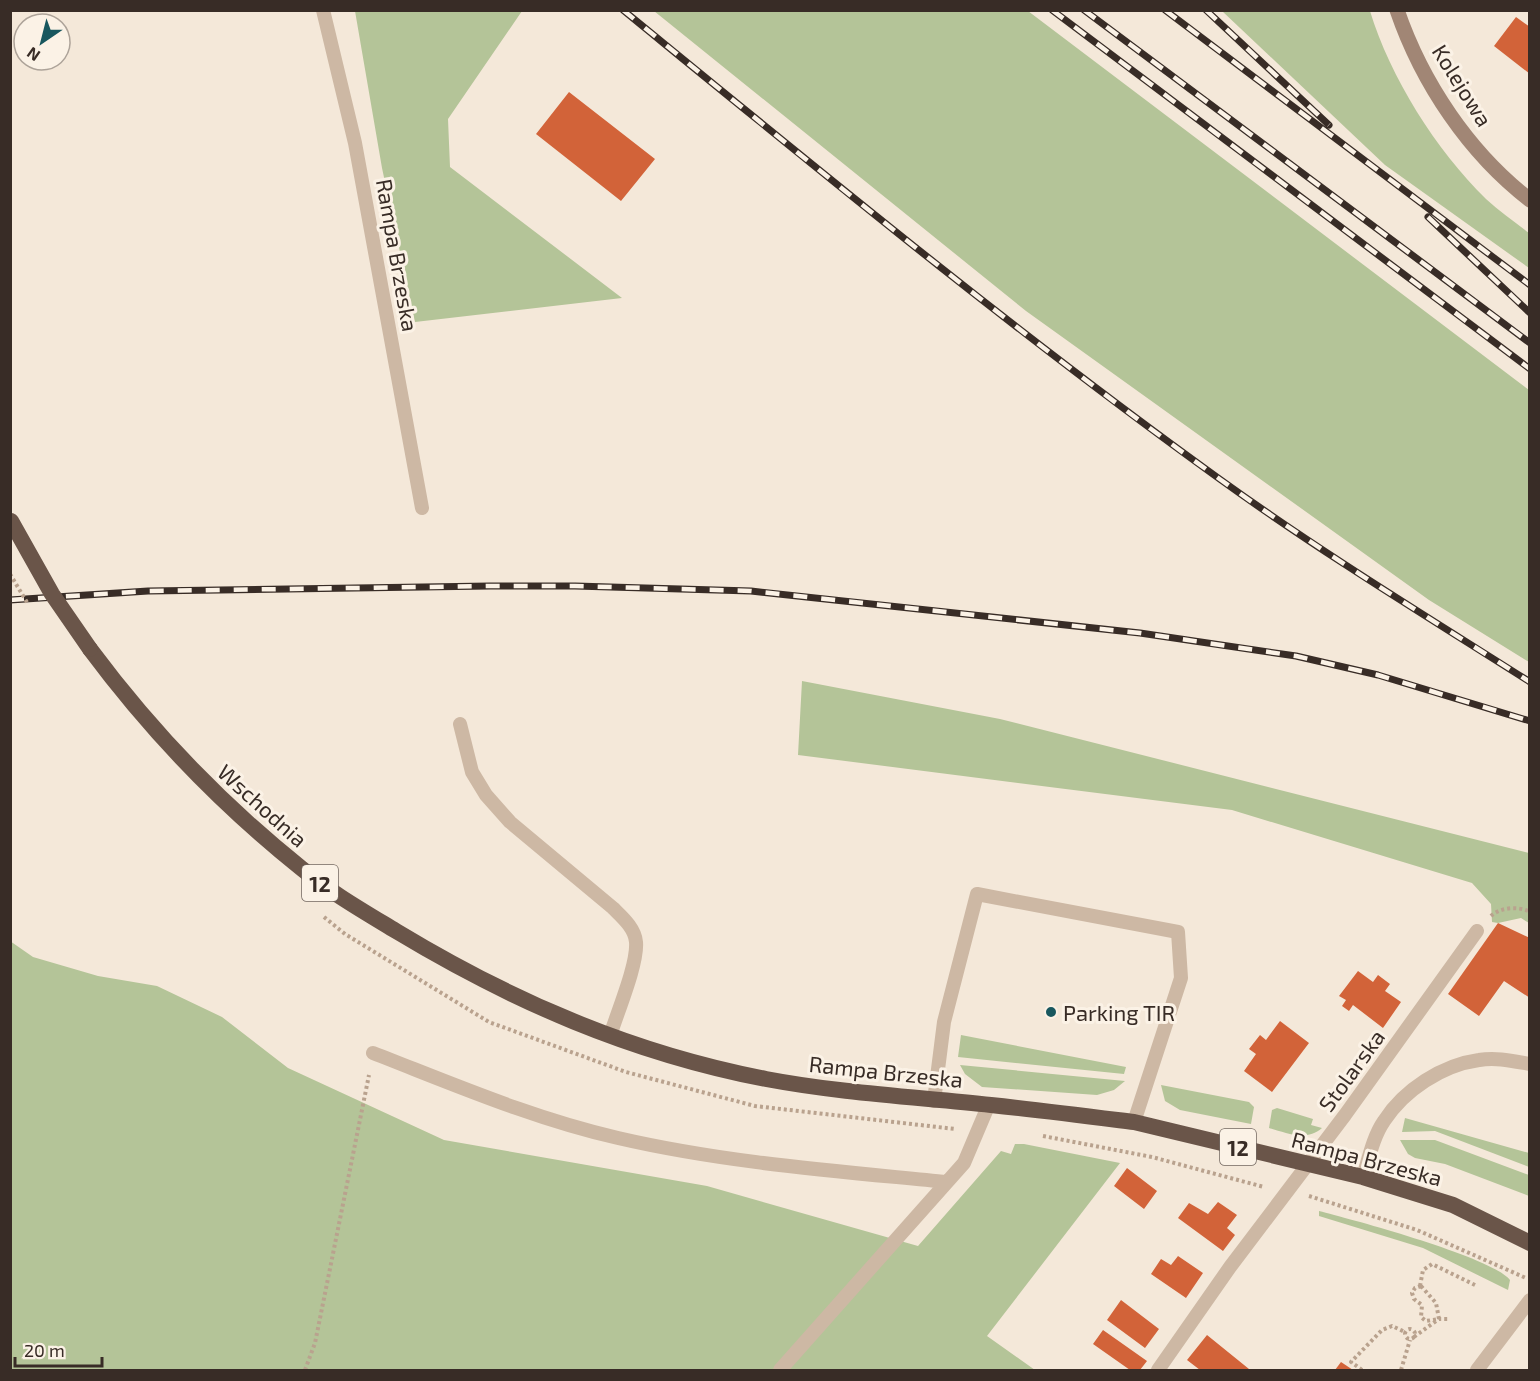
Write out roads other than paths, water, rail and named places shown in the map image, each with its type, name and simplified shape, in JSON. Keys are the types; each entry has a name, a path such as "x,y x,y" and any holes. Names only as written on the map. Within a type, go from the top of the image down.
{"highway":[{"name":"Wschodnia","path":"11,520 52,594 124,695 202,782 261,834 332,892 466,973 523,1002 610,1036"},
{"name":"Rampa Brzeska","path":"610,1036 678,1057 765,1079 934,1101 989,1104 1134,1122 1363,1177 1453,1205 1530,1243"}],"main road":[{"name":"Kolejowa","path":"1397,10 1414,50 1453,120 1504,180 1530,200"}],"lane":[{"name":"Rampa Brzeska","path":"323,10 355,143 422,508"},
{"path":"460,724 472,772 486,795 510,822 613,908 628,924 636,940 635,955 610,1036"},
{"path":"934,1101 944,1022 976,894 1178,932 1181,978 1134,1122"},
{"name":"Stolarska","path":"1158,1371 1230,1267 1287,1194 1306,1164 1345,1115 1477,931"},
{"path":"373,1053 529,1112 616,1138 705,1156 948,1182"},
{"path":"1363,1177 1377,1133 1404,1095 1436,1075 1478,1060 1507,1059 1530,1064"},
{"path":"780,1371 964,1163 981,1129 989,1104"},
{"path":"1477,1371 1530,1300"}],"railway":[{"path":"623,10 993,309 1144,424 1297,533 1530,682"},
{"path":"1052,10 1530,369"},
{"path":"1084,10 1530,343"},
{"path":"1165,10 1530,285"},
{"path":"1206,10 1329,125"},
{"path":"1428,217 1530,313"},
{"path":"10,600 148,591 490,586 751,591 1140,633 1296,656 1378,675 1530,721"}],"place":[{"name":"Parking TIR","path":"1051,1012"}]}
